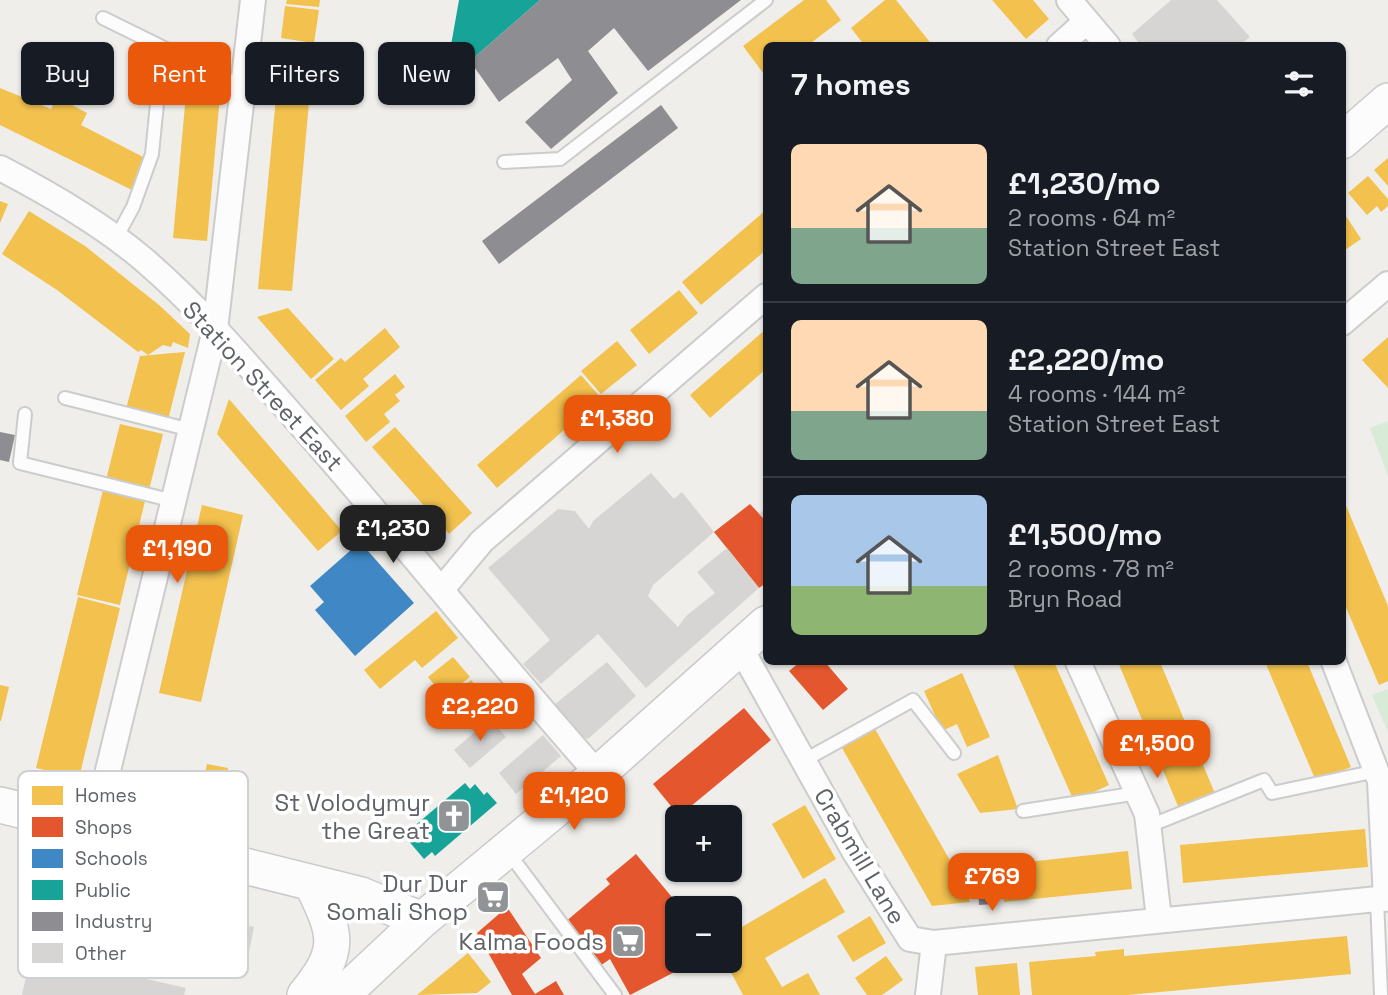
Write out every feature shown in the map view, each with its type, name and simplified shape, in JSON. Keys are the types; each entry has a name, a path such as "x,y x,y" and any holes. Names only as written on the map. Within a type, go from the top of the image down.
{"main road":[{"path":"1346,138 1388,101"},
{"path":"342,995 422,920 598,774 763,627"},
{"path":"0,805 18,809"},
{"path":"248,868 361,895 422,920"},
{"path":"305,995 326,969 331,955 327,915 312,884"}],"street":[{"path":"108,771 215,330 253,0"},
{"path":"1069,0 1105,42"},
{"path":"1063,42 1087,21"},
{"name":"Station Street East","path":"0,168 64,203 116,238 144,260 215,330 442,589 598,774"},
{"path":"1346,320 1388,284"},
{"path":"442,589 482,541 763,299"},
{"name":"Crabmill Lane","path":"740,647 854,851 910,939 934,943 1384,899"},
{"path":"1079,665 1147,814 1159,919"},
{"path":"1335,665 1380,780 1384,899"},
{"path":"928,995 934,943"}],"lane":[{"path":"504,162 559,159 766,0"},
{"path":"103,18 243,87"},
{"path":"116,238 133,207 152,154 157,105"},
{"path":"65,397 191,430"},
{"path":"25,414 20,463 174,501"},
{"path":"803,761 913,701 954,753"},
{"path":"1149,826 1264,780 1272,793 1377,771"},
{"path":"1023,811 1138,793"},
{"path":"507,852 615,995"},
{"path":"1381,995 1384,899"}],"green space":[{"path":"1388,421 1388,476 1370,428"},
{"path":"1388,689 1388,732 1372,695"}],"building: Homes":[{"path":"287,0 320,0 319,7 286,4"},
{"path":"804,0 826,0 841,20 812,42 763,42 763,73 743,46"},
{"path":"885,0 896,0 930,42 862,42 851,28"},
{"path":"992,0 1033,0 1049,19 1026,39"},
{"path":"285,6 319,10 314,42 281,38"},
{"path":"0,88 21,97 21,105 41,105 51,109 53,105 72,105 87,113 81,125 147,159 134,191 0,125"},
{"path":"185,105 219,105 207,241 173,238"},
{"path":"275,105 309,105 292,291 258,289"},
{"path":"1388,158 1388,186 1374,170"},
{"path":"1368,176 1388,199 1388,206 1381,212 1377,206 1367,215 1348,193"},
{"path":"0,201 8,204 0,223"},
{"path":"29,211 85,246 159,305 190,334 188,348 173,342 171,347 163,345 148,355 141,350 138,352 57,290 2,254"},
{"path":"763,213 763,253 701,305 682,282"},
{"path":"1346,216 1361,239 1346,249"},
{"path":"679,290 698,313 649,354 630,330"},
{"path":"288,308 334,359 311,379 257,317"},
{"path":"385,328 400,347 363,379 369,386 341,410 315,380 341,358 345,362"},
{"path":"763,332 763,372 710,418 690,395"},
{"path":"1388,337 1388,388 1362,360"},
{"path":"617,341 637,365 601,394 581,371"},
{"path":"185,352 168,420 126,409 140,356"},
{"path":"395,374 405,387 395,395 400,401 384,414 390,422 366,442 345,416"},
{"path":"581,375 601,398 497,488 477,465"},
{"path":"229,399 342,531 318,551 217,434"},
{"path":"120,424 163,434 149,490 106,480"},
{"path":"395,427 472,513 449,534 372,447"},
{"path":"103,490 145,501 120,605 77,595"},
{"path":"202,505 243,515 201,702 159,693"},
{"path":"1346,506 1388,606 1388,681 1379,685 1346,607"},
{"path":"78,597 120,608 81,771 49,771 36,768"},
{"path":"436,611 458,638 422,668 415,660 380,689 364,670"},
{"path":"453,657 470,677 444,697 428,677"},
{"path":"1013,665 1055,665 1109,785 1074,801"},
{"path":"1119,665 1161,665 1216,796 1180,811"},
{"path":"1266,665 1308,665 1351,767 1316,781"},
{"path":"962,673 990,737 967,747 957,724 942,731 924,691"},
{"path":"471,680 495,708 483,718 477,711 461,724 443,704"},
{"path":"0,685 9,687 1,721 0,721"},
{"path":"875,729 956,871 970,902 932,906 842,748"},
{"path":"998,755 1018,809 980,813 957,774"},
{"path":"207,764 228,768 228,771 206,771"},
{"path":"805,805 836,859 803,879 772,824"},
{"path":"1365,829 1368,867 1183,883 1180,845"},
{"path":"1128,851 1132,889 1004,902 1000,865"},
{"path":"825,878 845,912 765,958 782,987 808,973 820,995 743,995 731,973 742,973 742,927"},
{"path":"870,916 886,943 853,962 837,936"},
{"path":"1347,936 1351,974 1128,995 1032,995 1029,962 1096,956 1095,952 1124,949 1124,956"},
{"path":"468,953 491,982 477,993 417,995"},
{"path":"886,956 903,980 882,995 867,995 855,978"},
{"path":"1017,963 1020,995 978,995 975,967"}],"building: Shops":[{"path":"750,504 763,518 763,585 759,588 714,532"},
{"path":"796,665 828,665 848,689 823,710 789,671"},
{"path":"744,708 771,740 692,805 670,805 653,784"},
{"name":"Kalma Foods","path":"636,854 671,896 665,896 665,973 673,973 630,995 610,959 600,966 564,923 610,884 606,879"},
{"path":"507,907 541,958 522,974 535,994 556,981 564,995 512,995 477,933"}],"building: Schools":[{"path":"360,542 414,603 355,656 315,610 324,602 310,586"}],"building: Public":[{"path":"459,0 540,0 475,57 475,42 452,42"},
{"name":"St Volodymyr the Great","path":"465,783 470,789 475,784 484,795 487,792 497,803 435,856 432,852 424,859 407,839 415,833 411,829"}],"building: Industry":[{"path":"540,0 741,0 648,71 614,28 588,51 618,93 551,149 525,122 572,80 558,58 499,102 475,68 475,57"},
{"path":"661,105 678,128 499,264 482,241"},
{"path":"0,432 15,435 9,462 0,460"},
{"path":"990,855 993,904 979,905 977,863"}],"building: Other":[{"path":"1171,0 1217,0 1250,37 1244,42 1138,42 1132,34"},
{"path":"651,473 674,499 682,492 714,532 653,585 648,596 678,627 686,616 715,593 697,572 727,548 759,588 646,688 598,634 541,684 523,664 550,640 488,568 558,509 575,511 589,529 593,521"},
{"path":"607,662 636,696 588,739 582,737 554,705"},
{"path":"490,719 506,737 470,768 454,750"},
{"path":"543,735 561,756 516,794 499,773"},
{"path":"248,926 254,927 248,957"},
{"path":"26,978 142,978 186,988 184,995 22,995"}],"place":[{"name":"St Volodymyr the Great","path":"454,816"},
{"name":"Dur Dur Somali Shop","path":"493,897"},
{"name":"Kalma Foods","path":"628,941"}]}
